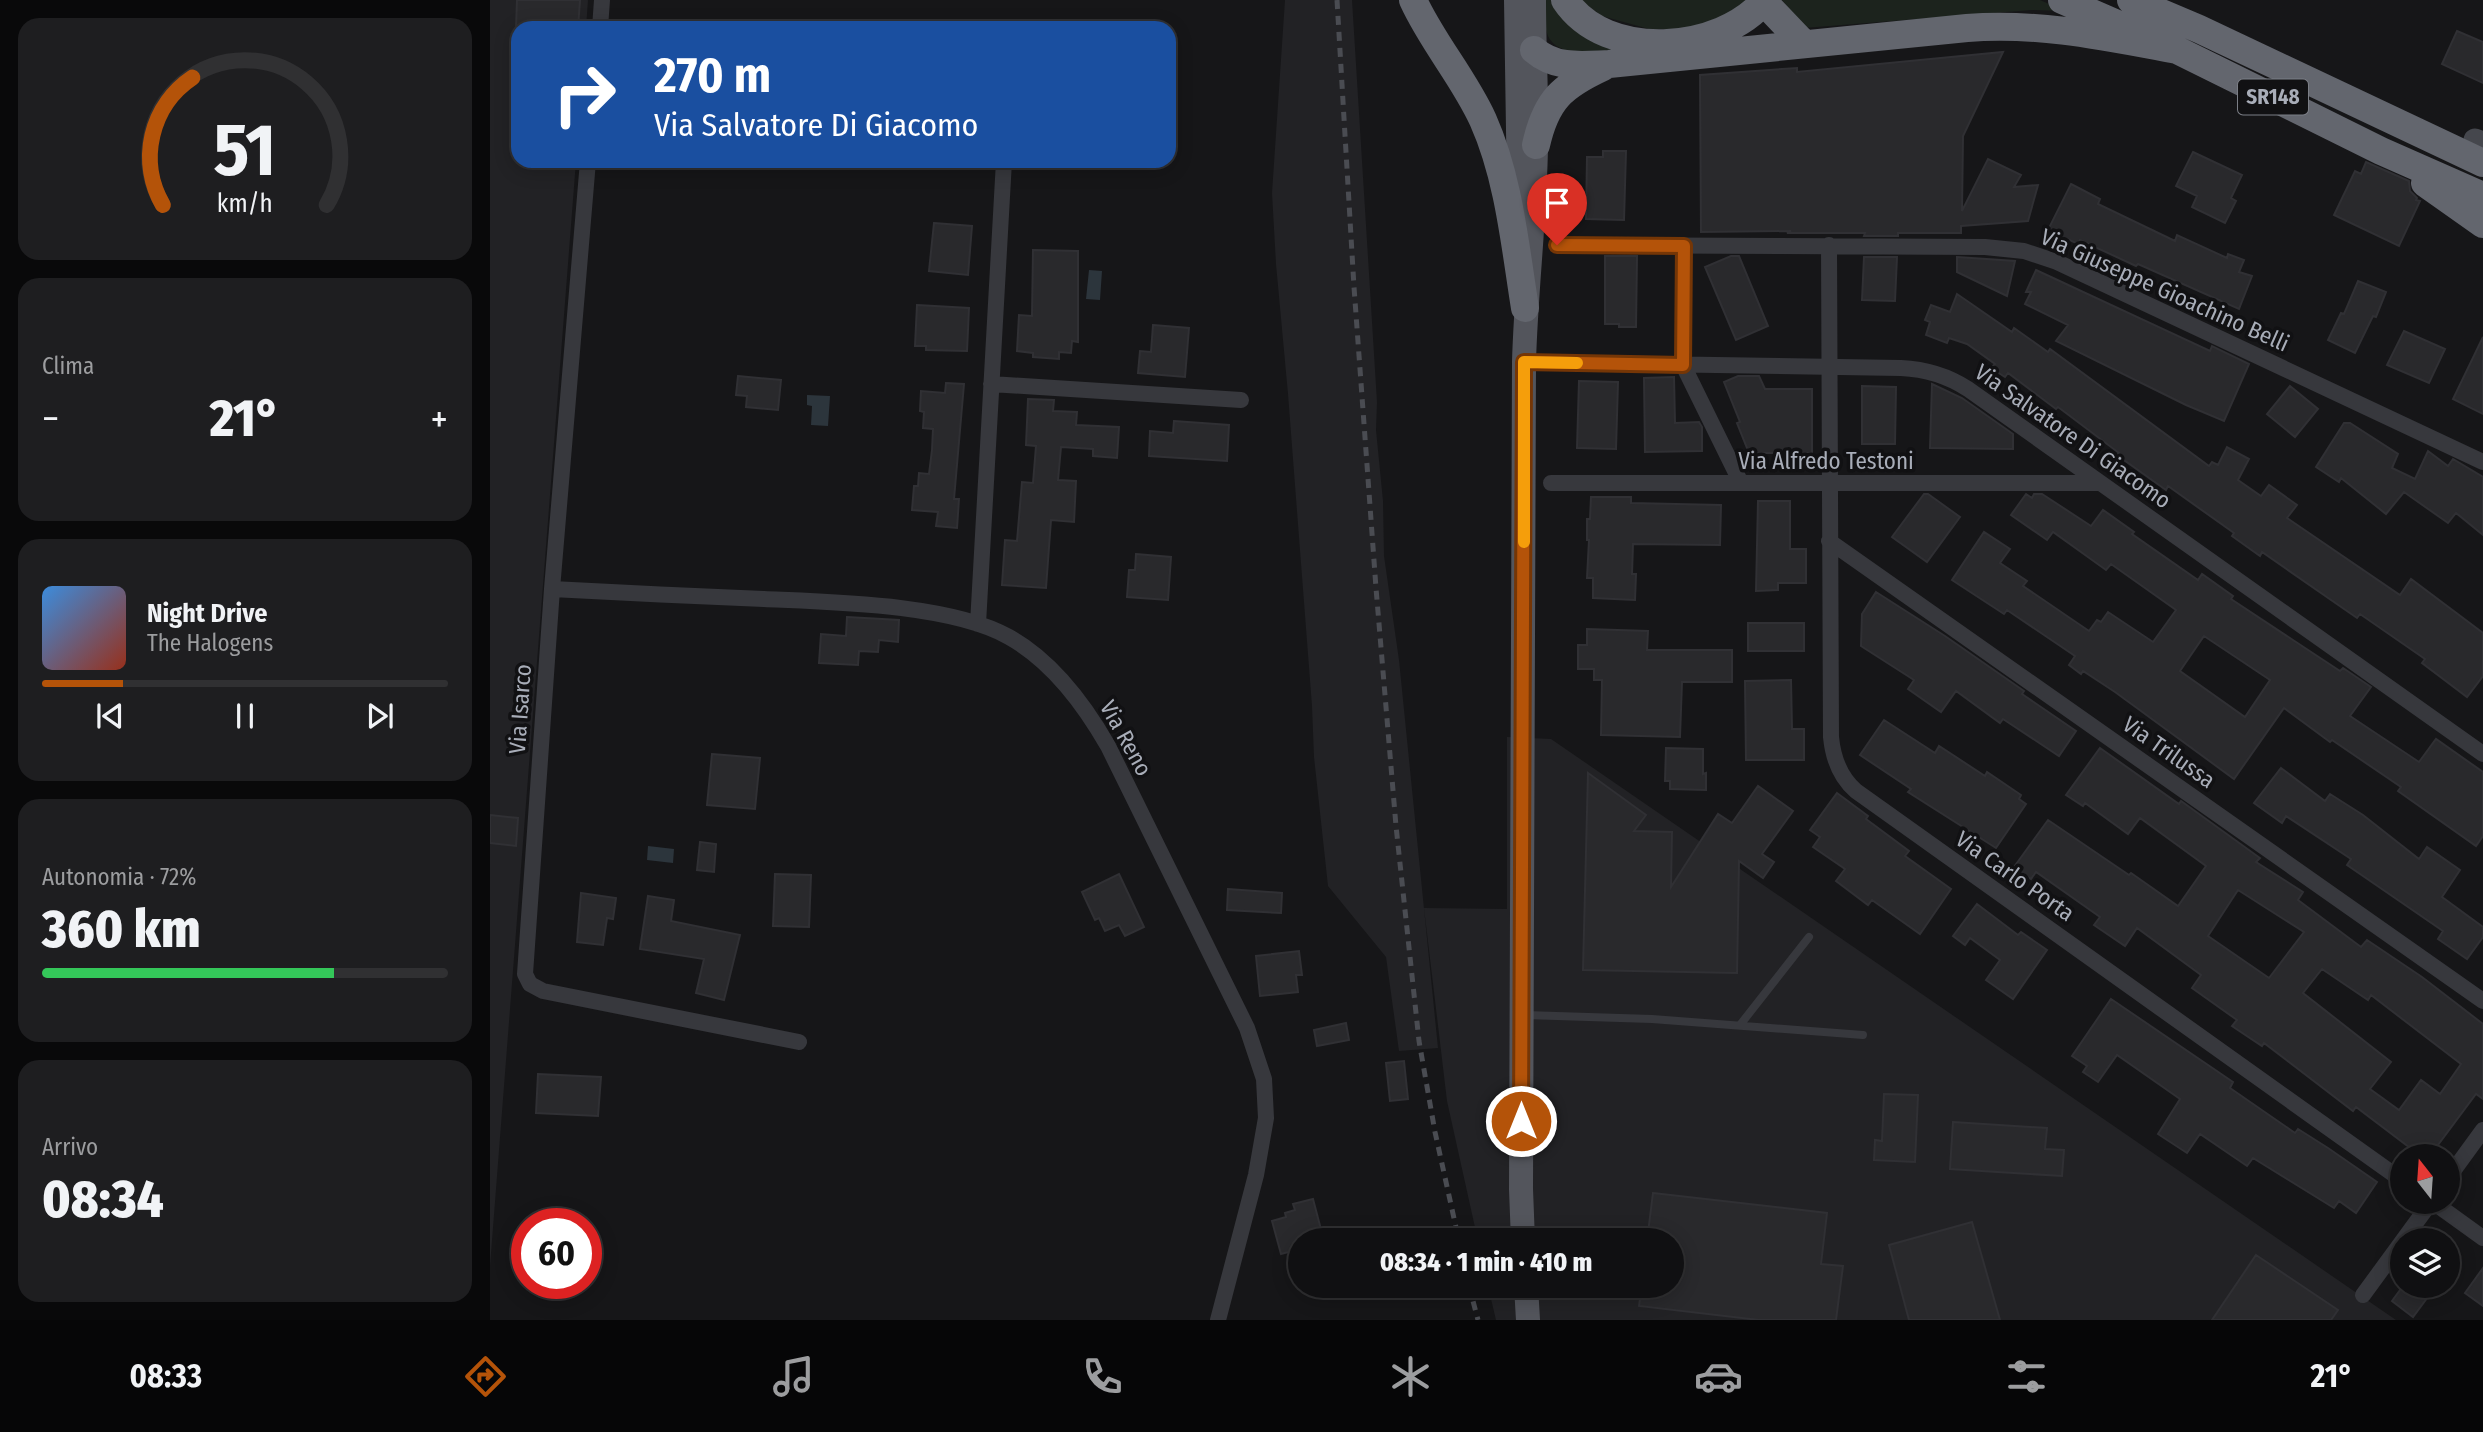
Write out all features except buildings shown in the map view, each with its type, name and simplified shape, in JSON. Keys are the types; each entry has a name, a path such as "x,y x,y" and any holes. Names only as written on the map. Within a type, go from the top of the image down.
{"highway":[{"path":"1413,0 1479,113 1491,140 1511,220 1525,308"},
{"path":"1565,0 1580,17 1605,32 1631,40 1656,43 1684,41 1719,33 1742,21 1764,1 1802,43"},
{"name":"SR148","path":"2062,0 2177,50 2381,151 2483,196"},
{"name":"SR148","path":"2131,0 2199,29 2385,118 2481,149"},
{"path":"2157,0 2199,29"},
{"path":"1534,50 1548,61 1563,65 1609,64 1802,43 2014,27 2097,34 2177,50"},
{"path":"1536,145 1544,114 1555,98 1578,79 1609,64"},
{"path":"2381,151 2483,224"}],"main road":[{"path":"1516,0 1519,192 1525,308 1522,1228"},
{"path":"1524,0 1526,30 1534,50"},
{"path":"1525,308 1532,246 1536,145 1534,0"},
{"path":"1527,1298 1528,1320"}],"street":[{"path":"600,21 602,0"},
{"name":"Via Isarco","path":"587,168 552,589 525,966 527,979 533,987 542,991 799,1042"},
{"path":"978,624 1004,168"},
{"name":"Via Giuseppe Gioachino Belli","path":"1557,245 1993,247 2024,251 2042,256 2483,462"},
{"name":"Via Carlo Porta","path":"1829,245 1832,744 1838,768 1851,787 2390,1172"},
{"path":"1684,246 1683,365 1741,483"},
{"name":"Via Salvatore Di Giacomo","path":"1524,362 1910,368 1949,379 1968,389 2483,754"},
{"path":"991,384 1241,400"},
{"name":"Via Alfredo Testoni","path":"1551,483 2100,483"},
{"name":"Via Trilussa","path":"1829,541 2483,1000"},
{"name":"Via Reno","path":"552,589 842,603 932,614 978,624 1012,638 1038,657 1068,688 1093,720 1108,746 1241,1016 1257,1055 1266,1093 1263,1139 1218,1320"},
{"path":"2460,1162 2483,1130"},
{"path":"2363,1295 2423,1214"},
{"path":"2449,1214 2483,1238"}],"lane":[{"path":"1740,1025 1809,937"},
{"path":"1522,1015 1652,1019 1863,1035"}],"shaded area":[{"path":"490,0 588,0 586,21 511,21 511,168 575,168 490,1266"},
{"path":"1285,0 1352,0 1377,402 1376,430 1383,501 1384,556 1399,660 1438,1048 1399,1051 1386,957 1328,886 1314,757 1272,193"},
{"path":"1544,0 1557,0 1633,51 1585,53 1561,48 1552,42 1547,33"},
{"path":"1580,0 1751,0 1733,15 1683,29 1649,29 1602,16"},
{"path":"1782,0 2040,0 2065,11 2032,10 1804,28"},
{"path":"1089,270 1102,271 1100,300 1086,299"},
{"path":"807,395 830,396 828,426 811,425 812,406 807,405"},
{"path":"1507,737 1551,739 2396,1320 1496,1320 1491,1298 1684,1298 1684,1228 1475,1228 1447,1101 1424,908 1507,909"},
{"path":"648,846 674,849 673,863 647,860"}],"railway":[{"path":"1337,0 1354,287 1396,826 1419,1041 1456,1228"},
{"path":"1472,1298 1478,1320"}],"slow traffic":[{"path":"1524,542 1524,362 1577,363"}],"route":[{"path":"1521,1121 1524,362 1683,365 1684,246 1557,245"}]}
